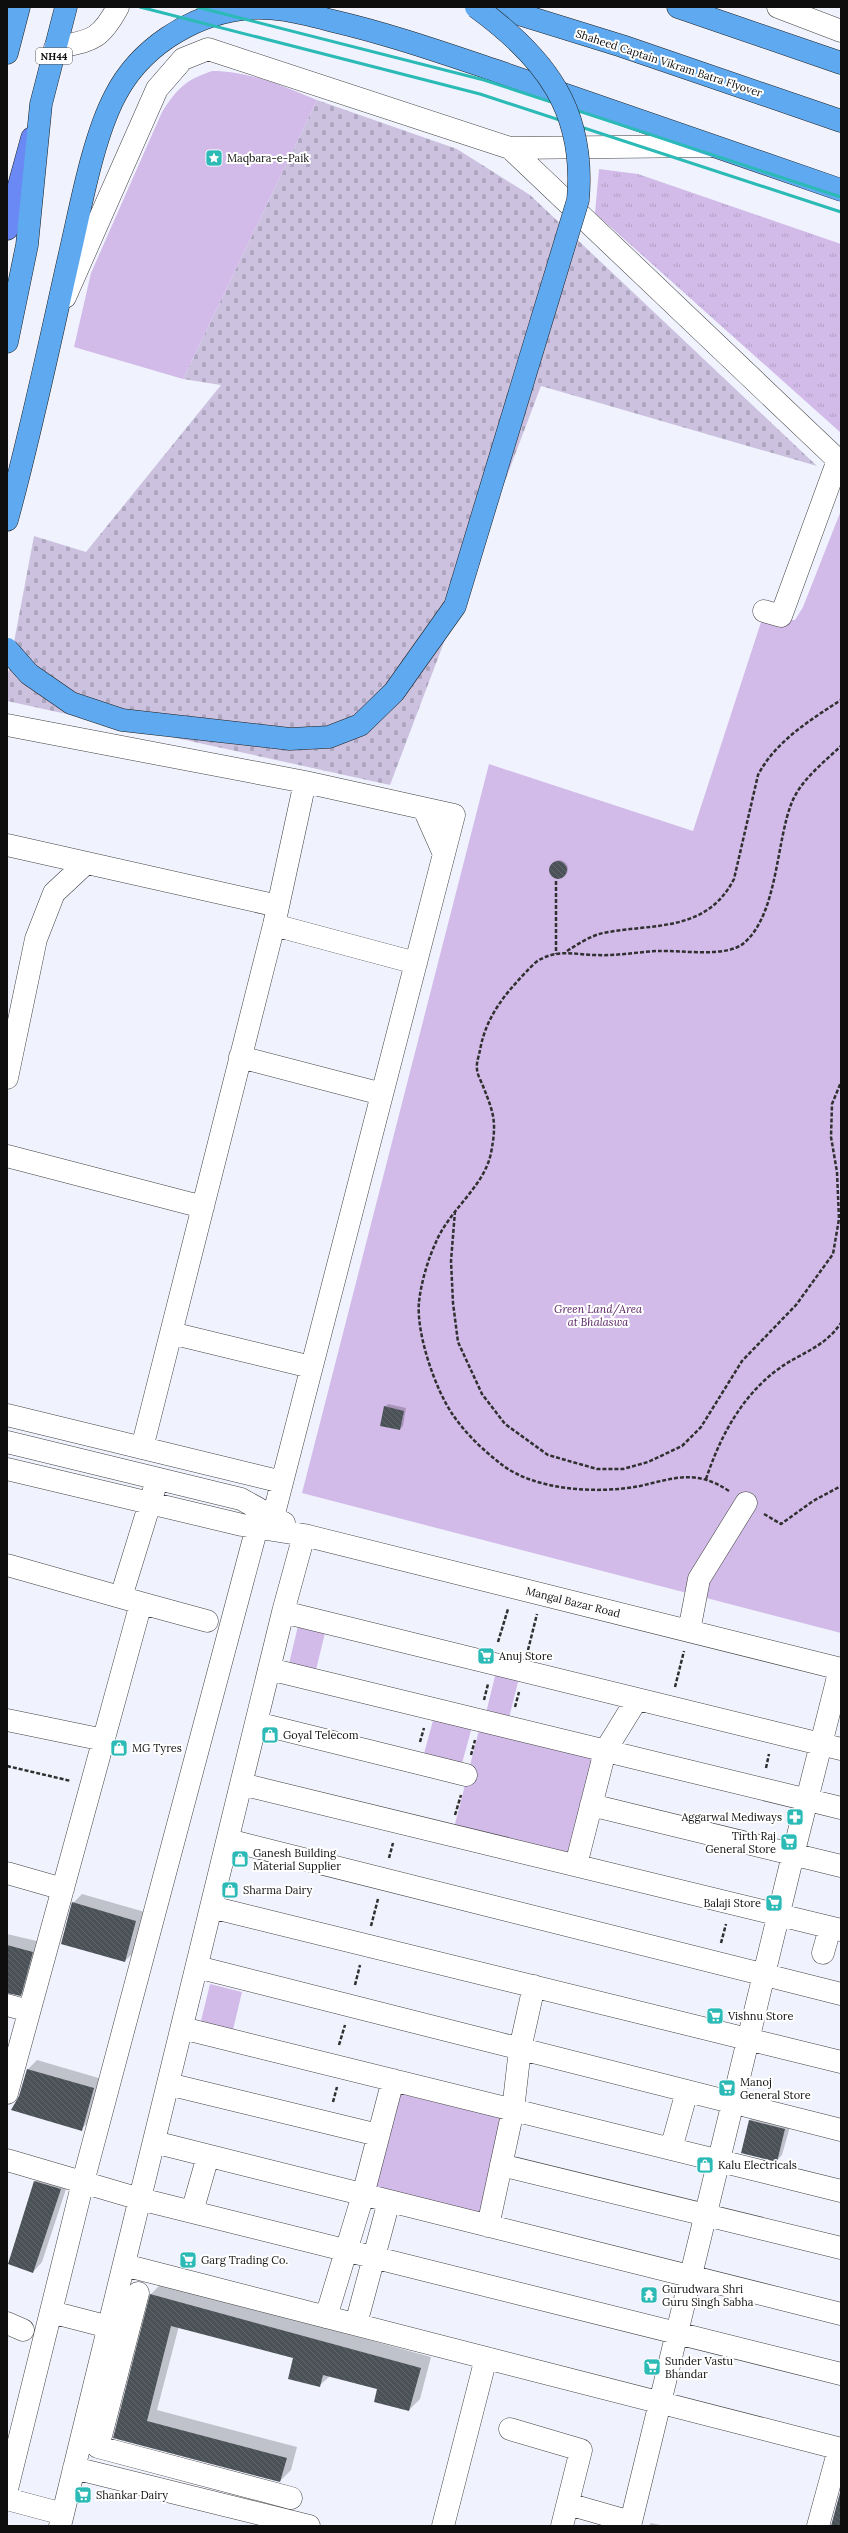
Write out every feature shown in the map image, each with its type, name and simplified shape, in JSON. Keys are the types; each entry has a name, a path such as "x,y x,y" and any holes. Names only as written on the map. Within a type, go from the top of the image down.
{"highway":[{"path":"7,53 10,22 19,7"},
{"name":"NH44","path":"41,104 66,7"},
{"path":"7,649 29,674 71,703 122,720 275,737 329,737 360,725 399,686 455,606 578,200 580,171 578,147 557,89 537,61 516,39 476,7"},
{"name":"Shaheed Captain Vikram Batra Flyover","path":"496,7 630,49 841,121"},
{"path":"678,7 841,63"},
{"path":"7,520 20,472 82,203 106,116 115,95 132,70 159,43 192,24 220,13 243,9 288,10 386,33 841,190"},
{"path":"7,342 27,245 41,104"}],"main road":[{"path":"7,228 41,104"}],"street":[{"path":"55,48 92,40 108,25 118,7"},
{"path":"778,7 841,31"},
{"path":"55,320 157,89 182,59 208,49 510,148 717,146"},
{"path":"510,148 840,462 781,616 764,611"},
{"path":"7,725 305,782 454,815 282,1482 266,1524 83,2182 7,2489"},
{"path":"142,1448 276,915 305,782"},
{"path":"7,845 86,863 276,915 416,963"},
{"path":"7,1078 36,939 54,893 86,863"},
{"path":"240,1058 382,1094"},
{"path":"7,1156 203,1207"},
{"path":"171,1333 311,1367"},
{"path":"7,1415 282,1482"},
{"path":"7,1442 241,1499 266,1524"},
{"name":"Mangal Bazar Road","path":"8,1474 150,1503 266,1524 304,1535 841,1669"},
{"path":"121,1597 158,1479"},
{"path":"688,1631 699,1579 746,1503"},
{"path":"291,2498 98,2447 124,2265 283,1612 304,1535"},
{"path":"7,1565 207,1621"},
{"path":"7,2093 141,1602"},
{"path":"283,1612 841,1749"},
{"path":"269,1669 841,1808"},
{"path":"568,2504 631,2524 659,2402 820,1744 841,1669"},
{"path":"576,1866 605,1751 637,1699"},
{"path":"7,1720 104,1740"},
{"path":"256,1723 466,1774"},
{"path":"241,1784 836,1929 823,1953"},
{"path":"591,1805 841,1866"},
{"path":"228,1840 841,1994"},
{"path":"7,1873 63,1889"},
{"path":"211,1907 841,2062"},
{"path":"197,1967 841,2130"},
{"path":"488,2226 513,2110 520,2049 534,1986"},
{"path":"7,2005 29,2011"},
{"path":"182,2028 841,2191"},
{"path":"326,2317 363,2195 393,2080"},
{"path":"168,2084 378,2135"},
{"path":"671,2149 687,2091"},
{"path":"154,2142 841,2314"},
{"path":"192,2212 208,2156"},
{"path":"7,2160 140,2199 841,2374"},
{"path":"501,2165 841,2248"},
{"path":"356,2324 389,2201"},
{"path":"124,2265 840,2449 818,2526"},
{"path":"7,2499 62,2520 74,2468 112,2341 138,2293"},
{"path":"51,2312 112,2341"},
{"path":"443,2526 486,2358"},
{"path":"510,2429 581,2450 562,2526"},
{"path":"113,2478 119,2452"},
{"path":"74,2468 308,2526"}],"path":[{"path":"841,700 813,718 766,760 758,775 734,879 726,894 713,906 696,918 671,924 602,933 585,940 567,951 540,959 502,997 483,1032 476,1067 496,1119 488,1169 455,1210 436,1241 418,1304 429,1361 452,1415 474,1440 503,1466 536,1481 574,1489 611,1490 680,1476 706,1479 726,1488 746,1503 780,1524 813,1501 841,1486"},
{"path":"567,951 592,955 621,955 657,951 724,951 742,945 756,929 767,902 780,861 792,802 804,784 841,746"},
{"path":"556,882 556,954"},
{"path":"455,1210 451,1261 458,1342 482,1394 505,1424 548,1455 597,1469 623,1469 648,1462 682,1446 701,1427 742,1361 796,1305 833,1254 839,1219 837,1172 830,1137 832,1104 841,1082"},
{"path":"706,1479 716,1449 730,1422 762,1384 778,1370 811,1352 841,1323"},
{"path":"670,1707 688,1631"},
{"path":"415,1762 430,1708"},
{"path":"761,1788 774,1733"},
{"path":"7,1766 91,1786"},
{"path":"716,1963 731,1903"},
{"path":"328,2124 341,2067"}],"green space":[{"path":"212,71 253,76 317,100 183,379 74,347 91,273 162,112 172,97 182,86 203,74"},
{"path":"317,100 457,149 530,195 817,466 541,386 390,785 7,701 7,679 34,536 86,552 221,385 183,379"},
{"path":"599,169 638,174 841,244 841,433 595,213"},
{"name":"Green Land/Area at Bhalaswa","path":"840,513 841,1633 302,1493 489,764 693,831 762,619 795,620 803,607"},
{"path":"298,1626 325,1633 315,1674 288,1668"},
{"path":"496,1672 519,1678 508,1722 485,1717"},
{"path":"434,1717 472,1727 461,1767 423,1757"},
{"path":"480,1726 596,1757 573,1858 454,1828"},
{"path":"210,1984 242,1992 232,2034 200,2025"},
{"path":"396,2093 506,2119 483,2214 374,2188"}],"building":[{"path":"558,861 564,864 567,870 564,876 558,879 552,876 549,870 552,864"},
{"path":"384,1406 404,1411 400,1430 380,1426"},
{"path":"72,1902 136,1921 125,1962 61,1944"},
{"path":"7,1945 33,1952 21,1996 7,1993"},
{"path":"27,2069 94,2088 82,2131 11,2110 19,2096"},
{"path":"749,2120 785,2129 777,2162 741,2153"},
{"path":"34,2181 61,2189 33,2273 8,2264"},
{"path":"150,2294 421,2368 409,2411 374,2402 377,2389 323,2375 320,2387 288,2379 293,2358 171,2326 147,2421 287,2458 280,2482 113,2438"},
{"path":"841,2489 841,2526 831,2526"}],"railway":[{"path":"140,7 480,94 841,212"},
{"path":"197,7 484,80 841,197"}],"place":[{"name":"Maqbara-e-Paik","path":"214,158"},
{"name":"Anuj Store","path":"486,1656"},
{"name":"Goyal Telecom","path":"270,1735"},
{"name":"MG Tyres","path":"119,1748"},
{"name":"Aggarwal Mediways","path":"795,1817"},
{"name":"Tirth Raj General Store","path":"789,1842"},
{"name":"Ganesh Building Material Supplier","path":"240,1859"},
{"name":"Sharma Dairy","path":"230,1890"},
{"name":"Balaji Store","path":"774,1903"},
{"name":"Vishnu Store","path":"715,2016"},
{"name":"Manoj General Store","path":"727,2088"},
{"name":"Kalu Electricals","path":"705,2165"},
{"name":"Garg Trading Co.","path":"188,2260"},
{"name":"Gurudwara Shri Guru Singh Sabha","path":"649,2295"},
{"name":"Sunder Vastu Bhandar","path":"652,2367"},
{"name":"Shankar Dairy","path":"83,2495"}]}
